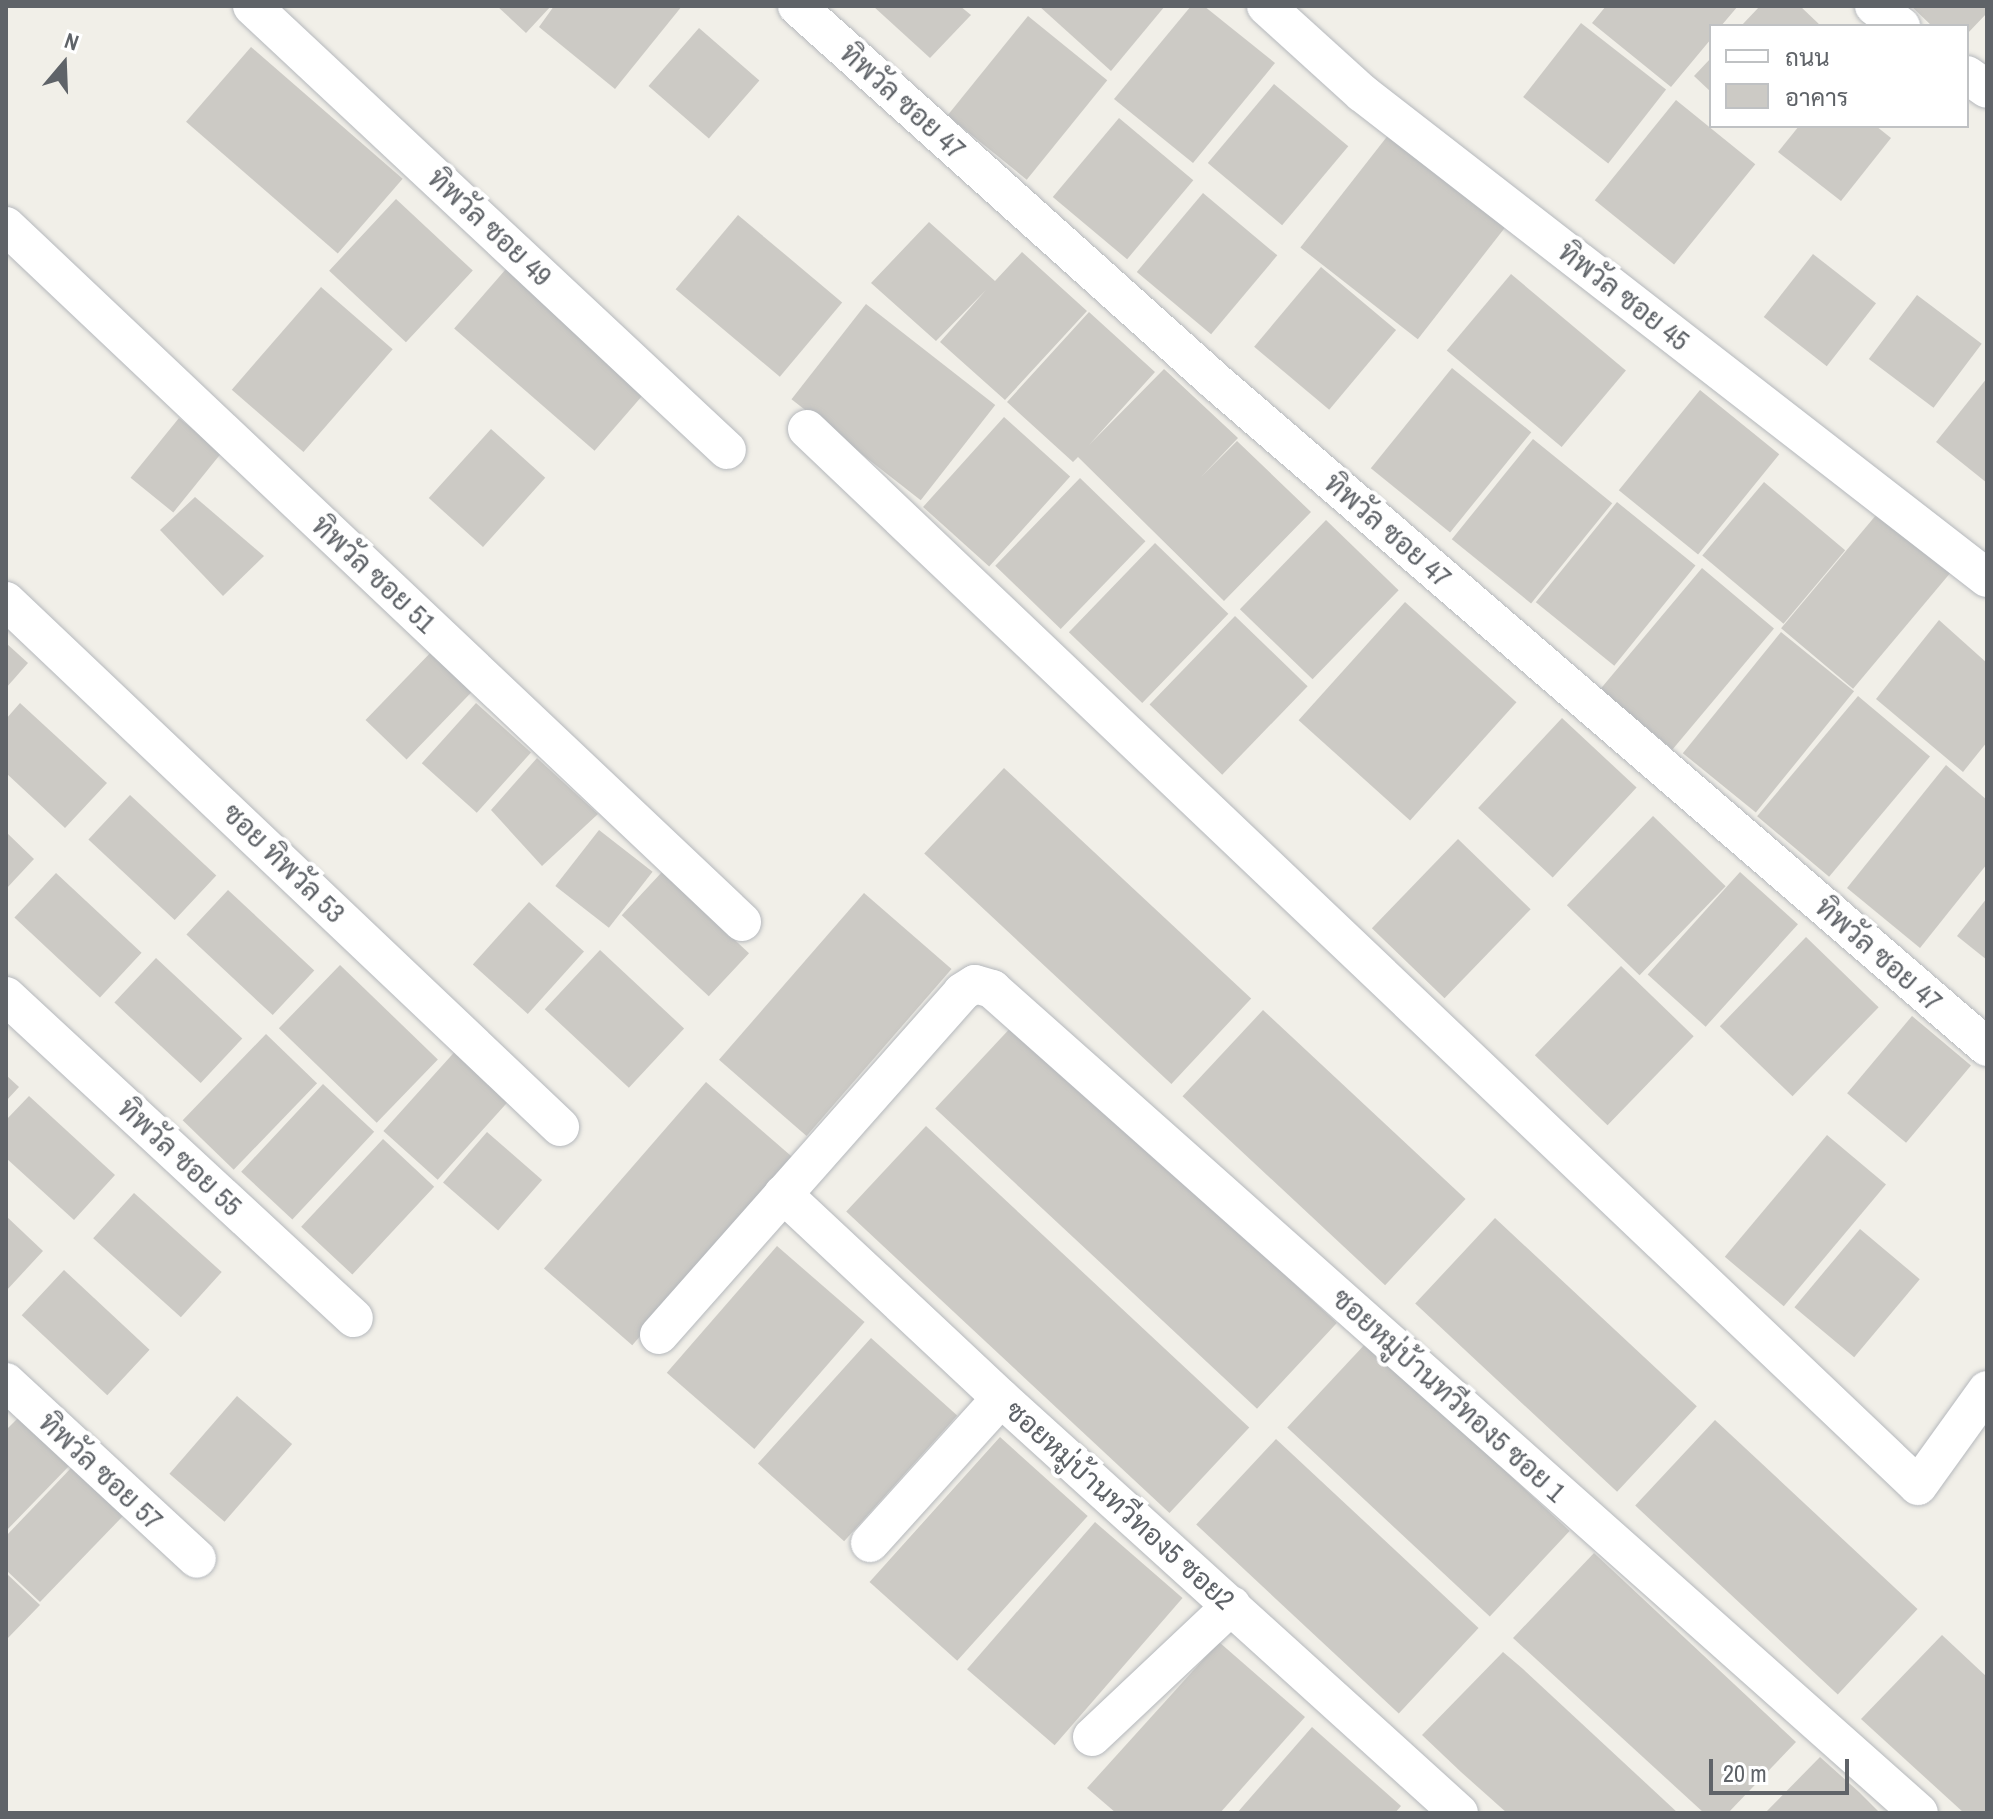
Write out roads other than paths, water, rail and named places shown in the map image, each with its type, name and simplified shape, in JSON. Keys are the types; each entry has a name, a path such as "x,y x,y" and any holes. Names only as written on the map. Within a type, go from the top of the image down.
{"street":[{"name":"ทิพวัล ซอย 49","path":"252,6 727,450"},
{"name":"ทิพวัล ซอย 47","path":"797,6 1216,382 1987,1047"},
{"name":"ทิพวัล ซอย 45","path":"1266,6 1362,93 1987,578"},
{"path":"1874,6 1898,24"},
{"path":"1969,76 1987,89"},
{"name":"ทิพวัล ซอย 51","path":"6,226 742,922"},
{"path":"807,429 1918,1486 1987,1390"},
{"name":"ซอย ทิพวัล 53","path":"6,601 560,1127"},
{"name":"ซอยหมู่บ้านทวีทอง5 ซอย 1","path":"783,1194 975,984 992,989 1919,1813"},
{"name":"ทิพวัล ซอย 55","path":"6,996 354,1318"},
{"path":"659,1335 783,1194"},
{"name":"ซอยหมู่บ้านทวีทอง5 ซอย2","path":"783,1194 1001,1398 1232,1605 1447,1809"},
{"name":"ทิพวัล ซอย 57","path":"6,1382 197,1559"},
{"path":"870,1543 1001,1398"},
{"path":"1092,1737 1232,1605"}]}
